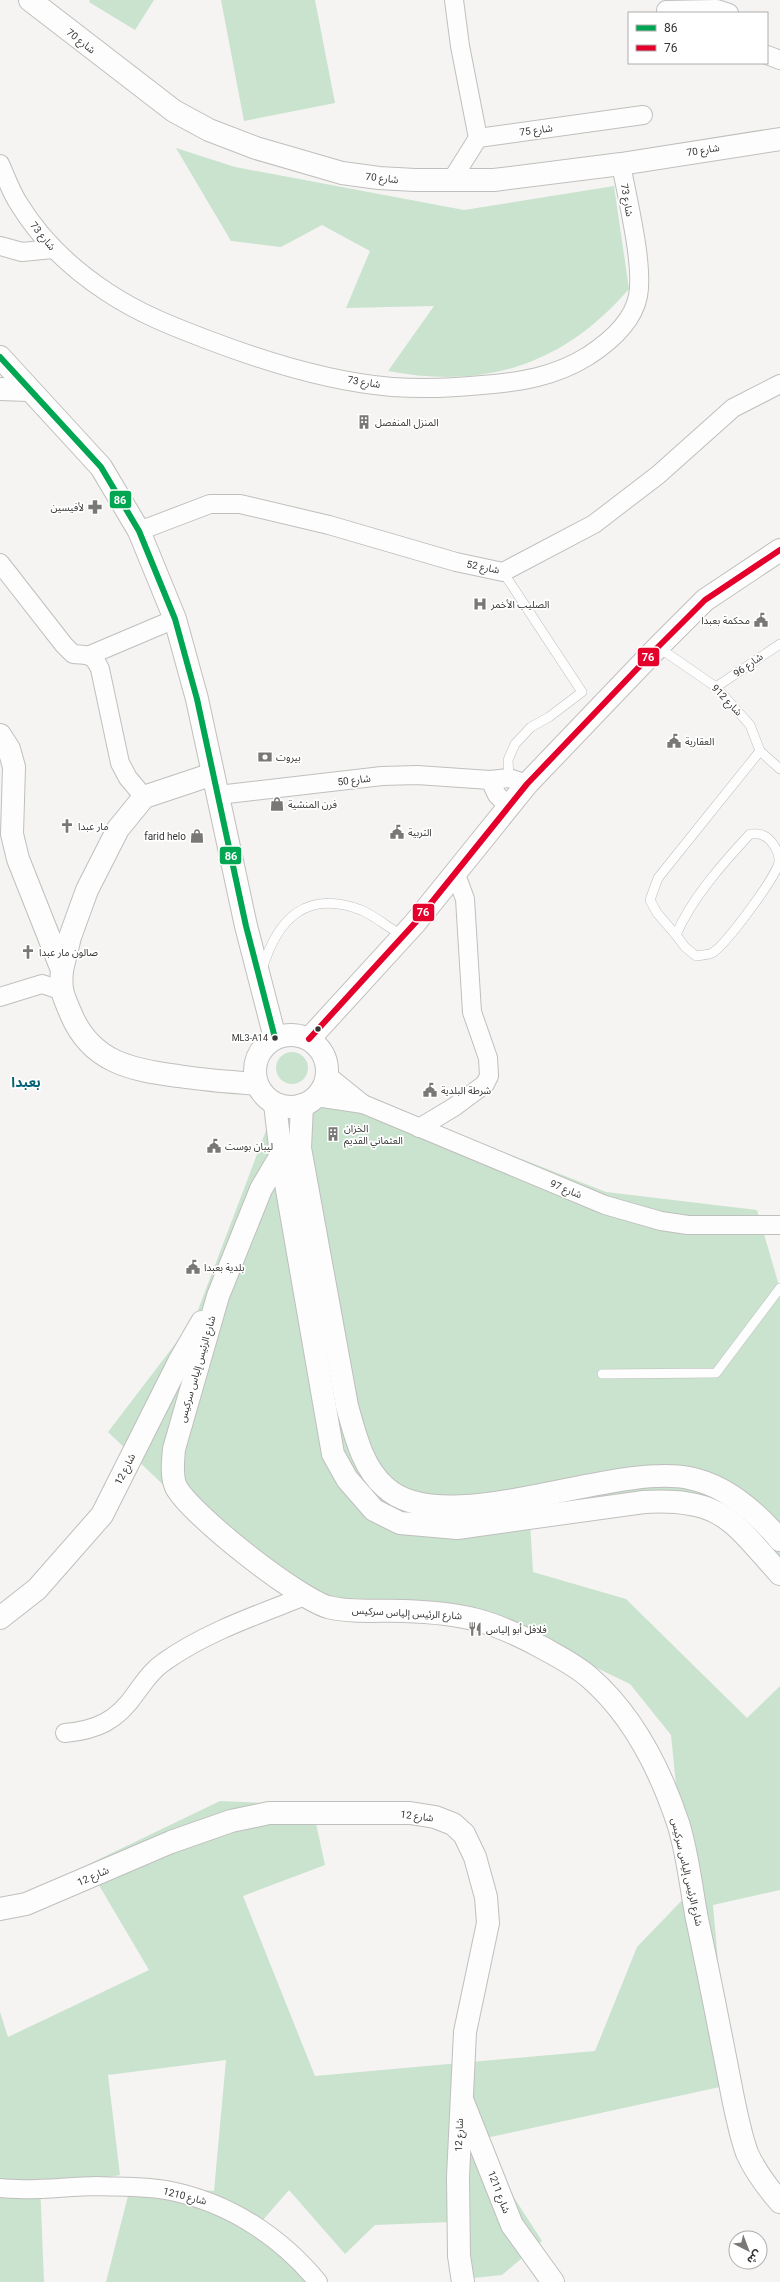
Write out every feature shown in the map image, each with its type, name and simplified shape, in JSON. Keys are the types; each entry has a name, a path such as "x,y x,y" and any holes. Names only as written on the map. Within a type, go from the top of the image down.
{"main road":[{"name":"شارع 70","path":"30,0 174,111 209,130 269,152 342,172 379,178 451,181 494,180 621,164 780,139"},
{"path":"0,357 28,390 101,467 139,531 175,619 197,699 246,926 275,1038"},
{"path":"0,389 28,390"},
{"path":"309,1039 403,936 455,872 508,806 518,781 705,600 780,550"},
{"path":"0,735 9,749 14,767 12,834 18,859 81,1034 101,1054 111,1060 143,1072 214,1081 257,1084"},
{"name":"شارع 50","path":"144,797 216,785"},
{"path":"61,980 70,937 86,890 118,829 144,797"},
{"path":"780,1540 750,1508 720,1490 689,1478 646,1477 452,1508 410,1502 395,1495 384,1487 375,1476 357,1442 347,1406 291,1152 275,1104 262,1092 257,1084 255,1073 259,1052 275,1038 286,1034 298,1034 309,1039 323,1053 327,1062 326,1082 309,1101 291,1152 333,1454 347,1479 374,1510 400,1523 457,1528 644,1502 673,1500 707,1507 721,1513 733,1522 780,1574"},
{"path":"275,1104 293,1107 309,1101"},
{"name":"شارع الرئيس إلياس سركيس","path":"291,1152 261,1189 218,1296 174,1449 173,1474 176,1486 188,1503 220,1532 278,1578 305,1596 327,1607 342,1609 416,1611 471,1617 512,1631 567,1661 588,1676 632,1724 656,1768 678,1824 734,2100 747,2152 763,2182 780,2202"},
{"name":"شارع 12","path":"0,1618 37,1589 102,1515 180,1360 218,1296"},
{"name":"شارع 12","path":"0,1909 26,1904 171,1842 231,1821 269,1813 376,1812 435,1817 453,1824 464,1834 475,1857 486,1897 488,1923 465,2032 460,2094 458,2177 459,2256 463,2282"},
{"name":"شارع 1211","path":"460,2094 512,2225 553,2282"}],"street":[{"path":"451,181 478,138 460,46 454,0"},
{"path":"666,10 718,9 726,12"},
{"path":"768,55 780,60"},
{"name":"شارع 75","path":"478,138 643,115"},
{"name":"شارع 73","path":"0,164 18,203 53,250 106,291 155,320 263,360 336,378 393,387 460,387 524,382 546,376 575,364 606,345 630,316 638,297 639,267 621,164"},
{"path":"0,246 22,252 53,250"},
{"name":"شارع 52","path":"139,531 210,504 240,504 329,525 442,558 503,572 594,524 658,475 733,408 780,384"},
{"path":"0,563 64,645 73,654 90,655 175,619"},
{"path":"90,655 96,661 100,669 120,763 128,778 144,797"},
{"name":"شارع 50","path":"216,785 417,775 518,781"},
{"path":"490,780 497,795 508,806"},
{"path":"419,1128 477,1091 485,1084 490,1071 486,1051 472,1012 465,899 455,872"},
{"path":"0,997 42,984 61,980"},
{"name":"شارع 97","path":"327,1075 364,1104 605,1205 662,1221 688,1225 716,1227 780,1225"},
{"name":"شارع 97","path":"309,1101 364,1104"},
{"path":"65,1733 88,1731 112,1719 135,1694 146,1678 164,1662 202,1639 305,1596"},
{"name":"شارع 1210","path":"0,2188 98,2186 169,2190 215,2204 249,2221 292,2253 318,2282"}],"lane":[{"path":"503,572 582,692 549,717 531,727 515,744 508,760 518,781"},
{"name":"شارع 96","path":"716,687 780,644"},
{"name":"شارع 912","path":"658,647 716,687 750,725 760,751 780,769"},
{"path":"676,935 682,920 722,865 750,834 762,835 772,843 778,853 780,862 754,906 711,954 696,956 685,947 657,913 650,900 658,878 760,751"},
{"path":"260,979 274,940 290,919 304,907 326,902 361,910 403,936"},
{"path":"602,1374 716,1373 780,1288"}],"green space":[{"path":"90,0 154,0 135,30 89,2"},
{"path":"221,0 315,0 335,103 244,121"},
{"path":"176,148 235,167 464,210 614,186 629,289 604,315 578,336 550,353 521,365 490,373 458,377 424,376 388,371 434,306 346,308 370,251 322,225 281,247 231,241"},
{"path":"289,1052 295,1052 304,1056 308,1068 304,1080 295,1084 289,1084 280,1080 276,1071 276,1065 280,1056"},
{"path":"334,1086 606,1192 757,1210 780,1289 780,1585 728,1524 651,1498 529,1504 533,1572 626,1599 747,1718 780,1686 780,1890 713,1905 729,2085 477,2140 542,2241 502,2275 455,2280 451,2222 375,2225 345,2254 289,2190 263,2220 309,2282 106,2282 131,2184 214,2191 226,2060 108,2075 120,2175 93,2180 40,2183 44,2282 0,2282 0,2012 8,2037 149,1970 87,1865 220,1801 312,1805 325,1865 243,1896 315,2076 595,2051 637,1947 687,1895 671,1735 630,1684 545,1643 408,1611 277,1585 176,1497 108,1432 195,1318 273,1112"}],"transit line":[{"name":"86","path":"0,357 101,467 139,531 175,619 197,699 246,926 275,1038"},
{"name":"76","path":"309,1039 415,923 527,784 658,647 705,600 780,550"}],"place":[{"name":"المنزل المنفصل","path":"364,422"},
{"name":"لأفيسين","path":"95,507"},
{"name":"الصليب الأخمر","path":"480,604"},
{"name":"محكمة بعبدا","path":"761,620"},
{"name":"العقارية","path":"674,741"},
{"name":"بيروت","path":"265,757"},
{"name":"فرن المنشية","path":"277,804"},
{"name":"مار عبدا","path":"67,826"},
{"name":"التربية","path":"397,832"},
{"name":"farid helo","path":"197,836"},
{"name":"صالون مار عبدا","path":"28,952"},
{"name":"ML3-A14","path":"275,1038"},
{"name":"شرطة البلدية","path":"430,1090"},
{"name":"الخزان العثماني القديم","path":"333,1134"},
{"name":"ليبان بوست","path":"214,1146"},
{"name":"بلدية بعبدا","path":"193,1267"},
{"name":"فلافل أبو إلياس","path":"475,1629"}],"district":[{"name":"بعبدا","path":"26,1082"}]}
